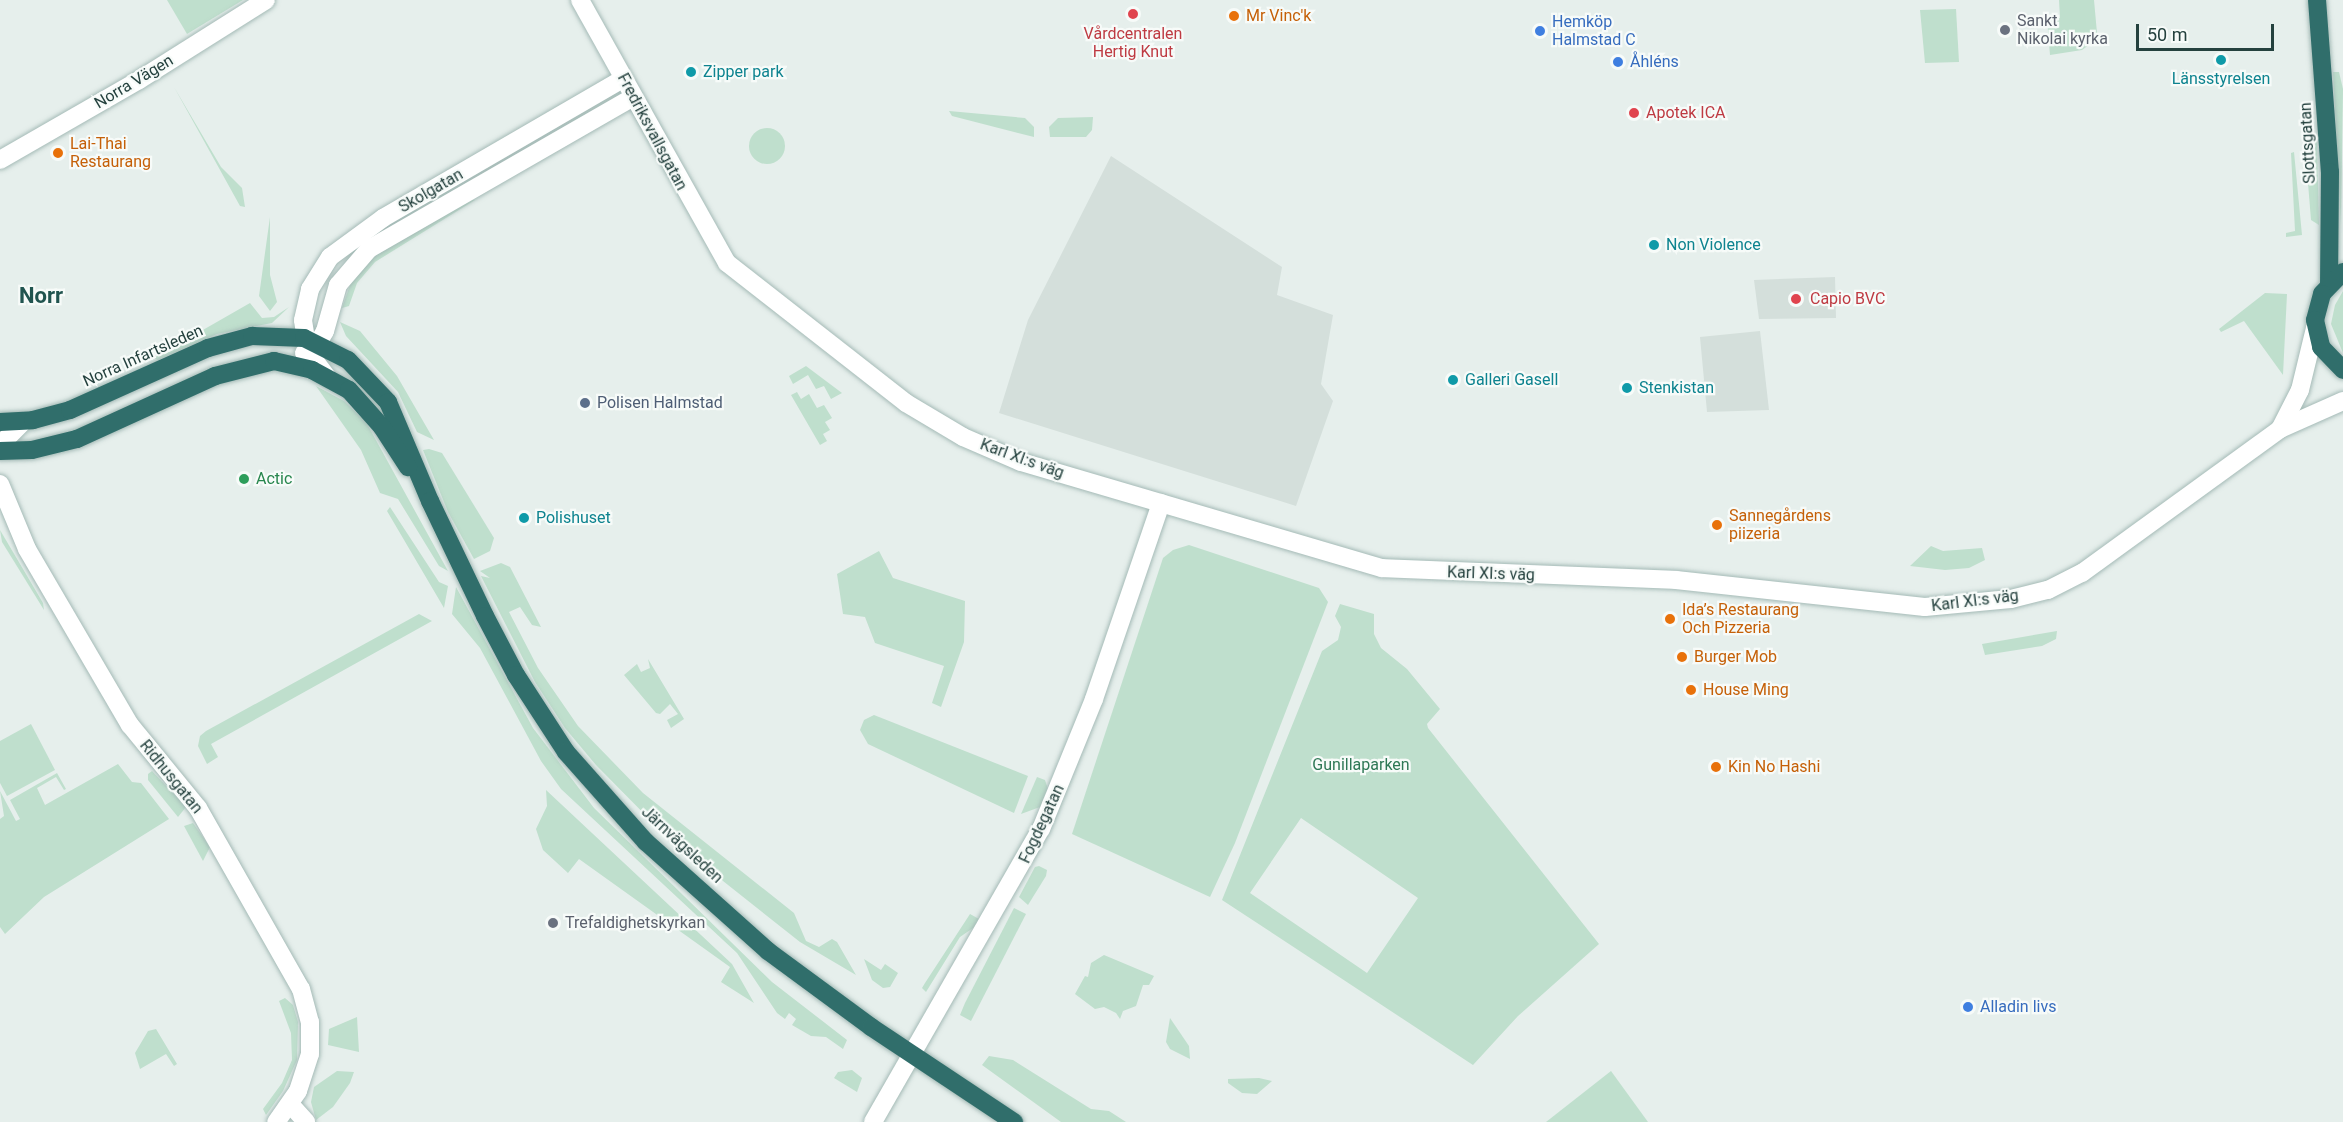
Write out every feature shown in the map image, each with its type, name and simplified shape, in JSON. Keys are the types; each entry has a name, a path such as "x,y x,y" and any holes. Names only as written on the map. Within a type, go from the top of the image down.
{"highway":[{"name":"Slottsgatan","path":"2317,0 2336,278"},
{"path":"2336,278 2317,307 2315,328 2325,353 2343,370"},
{"name":"Norra Infartsleden","path":"0,422 23,422 70,410 235,339 269,334 310,344"},
{"name":"Järnvägsleden","path":"310,344 348,360 388,402 430,501 516,675 566,752 646,842 768,951 913,1054 1014,1122"},
{"path":"0,451 32,450 77,439 215,376 274,361"},
{"name":"Järnvägsleden","path":"274,361 327,376 366,406 430,501"}],"street":[{"name":"Norra Vägen","path":"0,160 147,75 266,0"},
{"name":"Fredriksvallsgatan","path":"580,0 727,263"},
{"name":"Skolgatan","path":"310,344 303,320 310,289 340,247 623,79"},
{"name":"Skolgatan","path":"310,344 338,285 369,249 633,97"},
{"name":"Karl XI:s väg","path":"727,263 906,403 963,437 1021,462 1348,559 1413,572 1666,579 1925,607 1978,604 2048,590 2082,573 2280,429 2343,400"},
{"name":"Karl XI:s väg","path":"2280,429 2300,390 2315,328"},
{"path":"274,361 310,344 327,376"},
{"path":"0,445 23,422"},
{"name":"Ridhusgatan","path":"0,484 27,549 130,725 198,808 301,989 311,1032 304,1078 290,1104 276,1122"},
{"name":"Fogdegatan","path":"873,1122 1041,829 1094,699 1161,503"},
{"path":"290,1104 306,1122"}],"shaded area":[{"path":"1111,156 1282,267 1277,295 1333,315 1321,384 1333,401 1296,506 999,413 1028,320"},
{"name":"Capio BVC","path":"1835,277 1836,318 1759,319 1754,280"},
{"path":"1760,331 1769,410 1707,412 1700,337"}],"green space":[{"path":"167,0 243,0 187,34"},
{"path":"2059,0 2094,0 2097,33 2093,42 2082,50 2050,55 2047,19 2060,18"},
{"path":"1956,9 1959,62 1925,63 1920,10"},
{"path":"2333,72 2339,72 2343,89 2341,226"},
{"path":"174,87 221,167 242,188 245,207 240,206"},
{"path":"949,111 1025,118 1034,127 1034,137 952,116"},
{"path":"1093,117 1092,130 1086,137 1050,137 1049,127 1058,118"},
{"path":"767,128 780,133 785,146 780,159 767,164 754,159 749,146 754,133"},
{"path":"2311,138 2317,140 2319,225 2311,220 2305,146"},
{"path":"2294,152 2302,235 2286,237 2286,233 2295,231 2291,153"},
{"path":"471,200 475,200 375,262 357,283 349,306 342,308 350,285 373,257"},
{"path":"270,217 270,275 277,302 270,311 259,296"},
{"path":"2343,291 2343,353 2331,324 2335,305"},
{"path":"2265,293 2287,294 2283,375 2244,321 2221,332 2219,329"},
{"path":"250,303 262,318 274,317 289,307 272,323 217,334 158,360 154,358"},
{"path":"340,322 360,331 397,376 434,440 417,432 398,392 346,336"},
{"path":"806,366 842,393 831,399 824,386 816,389 808,375 793,384 789,376"},
{"path":"316,386 344,401 366,422 448,571 439,566 398,499 380,493 361,450"},
{"path":"797,392 801,399 809,394 817,408 824,405 832,418 825,422 830,430 823,434 827,441 820,445 791,395"},
{"path":"429,449 442,453 494,538 490,551 474,559 448,512 423,450"},
{"path":"390,507 439,582 448,586 444,608 387,511"},
{"path":"0,530 43,603 44,610 2,542"},
{"name":"Gunillaparken","path":"1189,545 1319,588 1328,602 1235,843 1210,897 1072,834 1163,558 1173,550"},
{"path":"1931,546 1943,551 1982,548 1985,560 1969,568 1945,570 1910,566"},
{"path":"879,551 893,578 965,601 964,642 941,707 932,703 944,666 875,643 865,617 843,614 837,574"},
{"path":"501,563 510,567 541,627 532,625 520,607 509,612 538,668 578,726 643,793 794,913 806,941 819,947 832,939 837,942 856,975 800,942 665,835 596,765 565,728 535,682 481,576 490,578 480,571"},
{"path":"456,587 533,728 594,808 772,982 847,1040 843,1049 826,1037 811,1036 792,1025 796,1019 789,1013 785,1019 777,1013 737,953 561,789 541,761 480,648 452,614"},
{"name":"Gunillaparken","path":"1340,604 1374,614 1374,634 1381,648 1407,669 1440,709 1427,724 1428,728 1599,944 1518,1016 1473,1065 1222,900 1322,651 1338,640 1341,627 1335,616","holes":["1301,818 1418,898 1367,973 1250,893"]},
{"path":"419,614 432,621 211,744 218,757 207,764 198,746 200,736 206,731"},
{"path":"2057,631 2056,639 2042,646 1985,655 1982,644"},
{"path":"648,659 684,719 671,728 667,720 678,714 670,704 660,714 656,713 624,675 637,664 641,672 650,668"},
{"path":"874,715 1028,776 1014,813 868,744 860,730 864,720"},
{"path":"31,724 55,770 7,796 0,783 0,741"},
{"path":"118,764 132,782 141,783 169,819 44,897 5,934 0,927 0,819 4,816 0,791 16,821 20,819 10,800 57,773 66,789 64,790 56,777 37,788 45,805"},
{"path":"152,771 186,807 178,817 148,780 148,774"},
{"path":"1037,777 1045,780 1049,792 1040,807 1021,814"},
{"path":"546,790 732,964 754,1003 721,982 730,967 579,859 568,873 543,850 536,829 547,806"},
{"path":"193,823 210,847 203,861 184,826"},
{"path":"1039,866 1047,870 1046,876 1028,905 1019,897 1035,867"},
{"path":"1014,908 1026,914 971,1021 960,1015"},
{"path":"970,914 979,919 976,926 960,937 926,992 922,988"},
{"path":"1104,955 1154,976 1149,985 1143,985 1136,1006 1123,1011 1120,1019 1116,1013 1104,1007 1095,1009 1075,994 1085,976 1088,977 1091,963"},
{"path":"864,959 881,970 885,964 898,973 890,987 883,988 872,980"},
{"path":"285,998 293,1005 298,1022 297,1060 283,1091 266,1115 263,1109 282,1083 292,1060 291,1033 279,1001"},
{"path":"357,1017 359,1052 328,1045 329,1029"},
{"path":"1170,1018 1189,1046 1190,1059 1170,1049 1166,1042"},
{"path":"156,1029 177,1064 174,1066 166,1054 140,1069 135,1053 148,1031"},
{"path":"989,1056 1013,1060 1091,1109 1109,1111 1126,1122 1061,1122 982,1065"},
{"path":"852,1070 862,1078 857,1092 834,1078 838,1072"},
{"path":"337,1071 354,1072 350,1083 333,1107 316,1120 311,1102 314,1087"},
{"path":"1611,1071 1648,1122 1546,1122"},
{"path":"1259,1078 1272,1081 1257,1094 1242,1093 1228,1083 1228,1079"}],"place":[{"name":"Vårdcentralen Hertig Knut","path":"1133,14"},
{"name":"Mr Vinc'k","path":"1234,16"},
{"name":"Sankt Nikolai kyrka","path":"2005,30"},
{"name":"Hemköp Halmstad C","path":"1540,31"},
{"name":"Länsstyrelsen","path":"2221,60"},
{"name":"Åhléns","path":"1618,62"},
{"name":"Zipper park","path":"691,72"},
{"name":"Apotek ICA","path":"1634,113"},
{"name":"Lai-Thai Restaurang","path":"58,153"},
{"name":"Non Violence","path":"1654,245"},
{"name":"Capio BVC","path":"1796,299"},
{"name":"Galleri Gasell","path":"1453,380"},
{"name":"Stenkistan","path":"1627,388"},
{"name":"Polisen Halmstad","path":"585,403"},
{"name":"Actic","path":"244,479"},
{"name":"Polishuset","path":"524,518"},
{"name":"Sannegårdens piizeria","path":"1717,525"},
{"name":"Ida’s Restaurang Och Pizzeria","path":"1670,619"},
{"name":"Burger Mob","path":"1682,657"},
{"name":"House Ming","path":"1691,690"},
{"name":"Kin No Hashi","path":"1716,767"},
{"name":"Trefaldighetskyrkan","path":"553,923"},
{"name":"Alladin livs","path":"1968,1007"}],"district":[{"name":"Norr","path":"41,296"}]}
